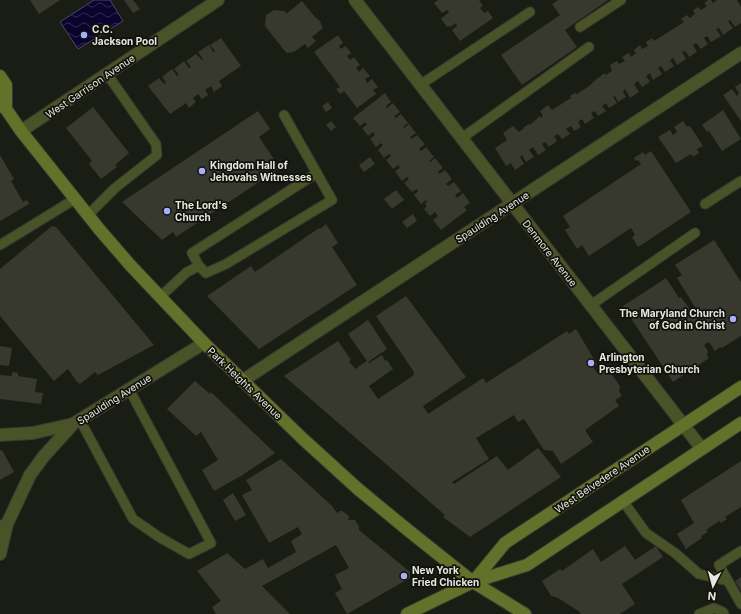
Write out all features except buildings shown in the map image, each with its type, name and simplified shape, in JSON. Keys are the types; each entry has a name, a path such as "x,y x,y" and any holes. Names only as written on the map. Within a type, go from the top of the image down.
{"main road":[{"name":"Park Heights Avenue","path":"0,76 6,85 2,109 75,200 160,298 242,381 358,489 473,582 524,614"},
{"name":"West Belvedere Avenue","path":"473,582 505,543 741,387"},
{"name":"West Belvedere Avenue","path":"407,614 473,582 527,564 741,423"}],"street":[{"name":"West Garrison Avenue","path":"21,131 218,0"},
{"name":"Denmore Avenue","path":"355,0 702,449"},
{"name":"Spaulding Avenue","path":"242,381 741,53"},
{"name":"Spaulding Avenue","path":"0,554 3,526 30,475 44,456 76,422 204,343"},
{"path":"0,436 33,433 76,422"}],"lane":[{"path":"580,27 621,0"},
{"path":"420,85 530,12"},
{"path":"462,138 589,48"},
{"path":"88,215 115,188 157,155 156,144 107,74"},
{"path":"284,114 332,200 226,264 206,273 199,266 192,253 316,173"},
{"path":"705,204 741,181"},
{"path":"0,245 75,200"},
{"path":"591,305 695,233"},
{"path":"160,298 187,272 199,266"},
{"path":"76,422 133,519 159,537 189,554 211,543 129,389"},
{"path":"623,501 646,533 675,553 699,574 728,581"},
{"path":"741,551 719,565 741,604"},
{"path":"700,614 714,608 723,612 724,614"}],"water":[{"name":"C.C. Jackson Pool","path":"94,0 110,0 123,21 78,49 60,22"}],"place":[{"name":"C.C. Jackson Pool","path":"84,35"},
{"name":"Kingdom Hall of Jehovahs Witnesses","path":"202,171"},
{"name":"The Lord's Church","path":"167,211"},
{"name":"The Maryland Church of God in Christ","path":"733,319"},
{"name":"Arlington Presbyterian Church","path":"591,363"},
{"name":"New York Fried Chicken","path":"404,576"}]}
